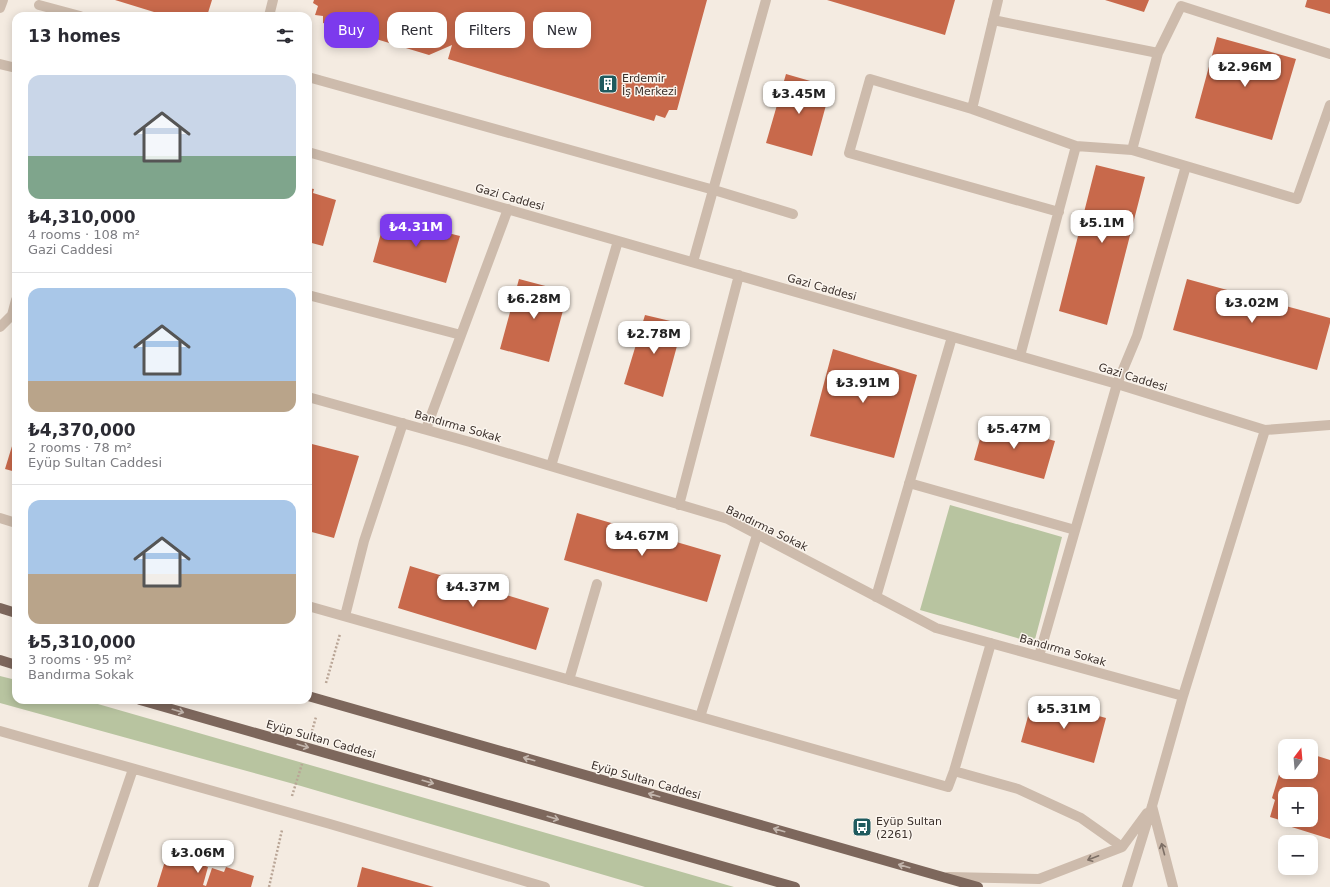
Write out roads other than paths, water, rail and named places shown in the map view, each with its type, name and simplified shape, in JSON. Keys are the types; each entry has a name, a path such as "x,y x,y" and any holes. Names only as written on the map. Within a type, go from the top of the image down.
{"main road":[{"path":"0,608 12,612"},
{"path":"0,660 12,664"},
{"name":"Eyüp Sultan Caddesi","path":"312,697 978,887"},
{"name":"Eyüp Sultan Caddesi","path":"154,704 794,887"}],"street":[{"path":"0,8 3,0"},
{"path":"270,12 273,0"},
{"path":"694,262 766,0"},
{"path":"972,110 998,0"},
{"path":"39,5 65,12"},
{"path":"1132,150 1158,53 1181,6 1330,54"},
{"path":"993,20 1158,53"},
{"path":"0,64 12,67"},
{"path":"312,78 714,190 793,214"},
{"path":"1059,212 849,154 870,79 972,110 1076,146 1132,150 1297,199 1330,105"},
{"path":"1020,356 1076,146"},
{"name":"Gazi Caddesi","path":"312,153 1117,384 1265,430 1330,425"},
{"path":"1039,656 1117,384 1137,336 1186,166"},
{"path":"426,429 508,209"},
{"path":"551,466 618,241"},
{"path":"679,505 739,275"},
{"path":"312,296 461,335"},
{"path":"0,327 12,318"},
{"path":"876,597 952,337"},
{"name":"Bandırma Sokak","path":"312,398 426,429 728,519 936,628 1183,696"},
{"path":"345,616 364,541 403,423"},
{"path":"1127,887 1152,806 1183,696 1265,430"},
{"path":"910,483 1075,530"},
{"path":"0,518 12,522"},
{"path":"700,717 757,535"},
{"path":"569,680 597,584"},
{"path":"312,607 948,787 991,643"},
{"path":"0,731 286,812 531,885 545,887"},
{"path":"93,887 133,769"},
{"path":"954,771 1018,789 1081,818 1122,847"},
{"path":"942,877 1039,878 1122,847 1152,806"},
{"path":"1152,806 1173,887"}],"place":[{"name":"Erdemir İş Merkezi","path":"608,84"},
{"name":"Eyüp Sultan (2261)","path":"862,827"}]}
